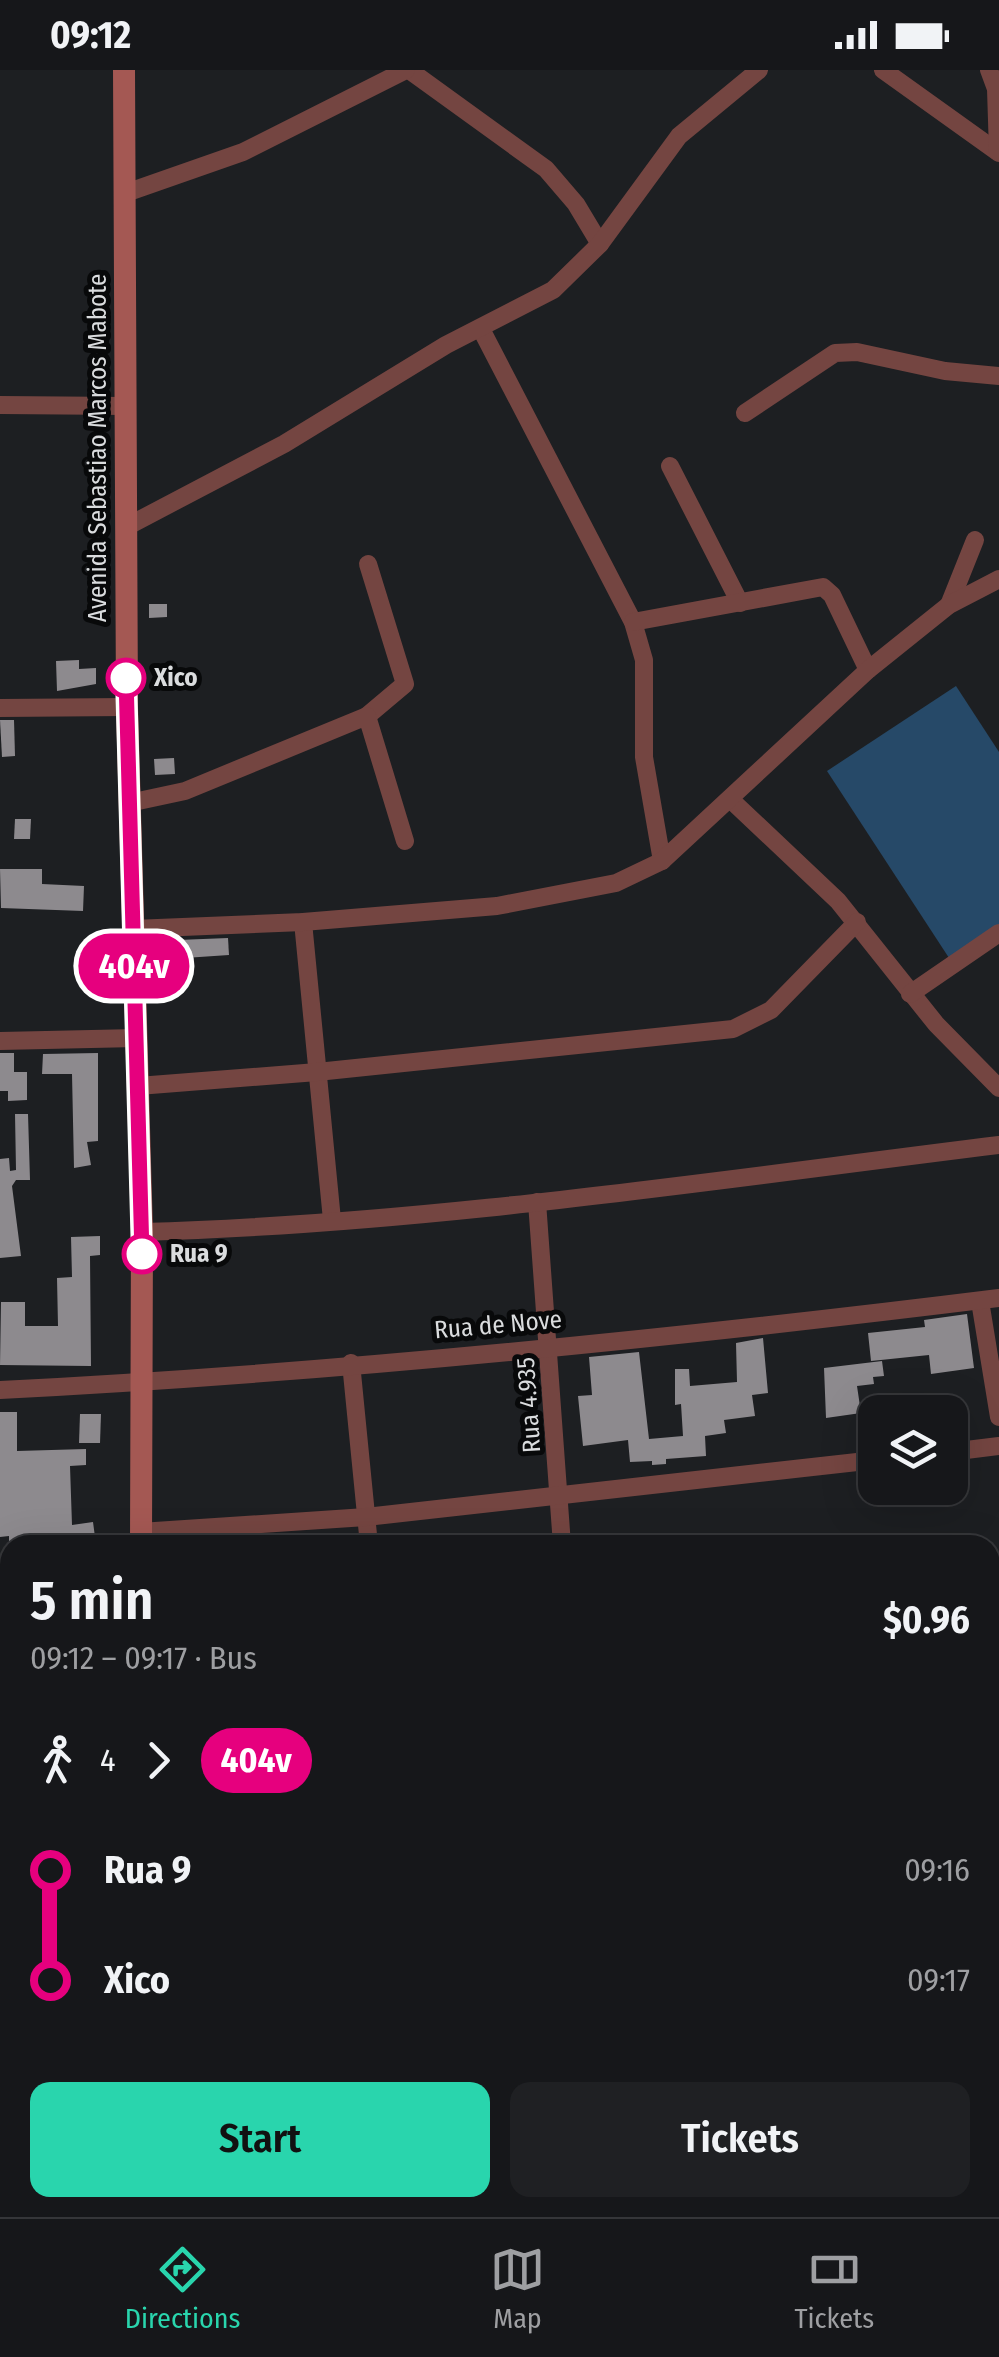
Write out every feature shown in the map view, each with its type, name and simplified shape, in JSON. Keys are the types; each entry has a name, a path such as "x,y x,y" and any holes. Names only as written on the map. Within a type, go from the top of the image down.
{"main road":[{"name":"Avenida Sebastiao Marcos Mabote","path":"124,70 126,706 142,1232 140,1535"}],"street":[{"path":"123,194 243,152 407,70 546,169 576,204 600,244"},
{"path":"126,528 284,444 446,345 553,290 600,244 679,136 759,70"},
{"path":"883,70 998,153"},
{"path":"990,70 996,90 998,153"},
{"path":"481,330 633,622 644,660 644,757 662,861"},
{"path":"744,413 835,353 857,352 944,371 999,376"},
{"path":"0,405 126,406"},
{"path":"670,466 740,602"},
{"path":"948,605 975,540"},
{"path":"129,804 185,791 367,716 405,684 368,564"},
{"path":"133,930 302,922 497,906 616,883 662,861 868,670 948,605 999,579"},
{"path":"633,622 829,589 868,670"},
{"path":"0,708 126,706"},
{"path":"367,716 405,842"},
{"path":"730,799 792,852 857,922 910,994 999,1088"},
{"path":"302,922 332,1220"},
{"path":"138,1086 317,1072 733,1029 771,1010 857,922"},
{"path":"910,994 999,933"},
{"path":"0,1041 137,1038"},
{"path":"142,1232 537,1202 999,1145"},
{"name":"Rua 4.935","path":"537,1202 562,1535"},
{"path":"990,1299 999,1417"},
{"name":"Rua de Nove","path":"0,1390 140,1383 550,1346 990,1299"},
{"path":"351,1364 368,1535"},
{"path":"968,1450 999,1446"},
{"path":"181,1535 858,1462"}],"shaded area":[{"path":"956,686 999,752 999,929 951,961 827,771"}],"building":[{"path":"149,604 167,604 167,617 149,618"},
{"path":"79,660 79,669 96,668 96,684 57,691 56,661"},
{"path":"0,720 14,720 15,756 2,757"},
{"path":"174,758 175,774 155,775 154,759"},
{"path":"15,819 31,819 30,839 14,839"},
{"path":"0,869 42,869 42,884 84,886 83,911 1,908"},
{"path":"228,938 229,955 155,960 153,941"},
{"path":"0,1053 14,1053 14,1072 27,1072 27,1100 8,1101 8,1091 0,1091"},
{"path":"98,1053 98,1141 87,1142 91,1165 74,1168 72,1074 42,1074 43,1054"},
{"path":"15,1114 28,1114 30,1180 16,1180 12,1186 21,1256 0,1258 0,1159 9,1158 10,1171 16,1170"},
{"path":"100,1236 100,1255 90,1256 91,1366 0,1365 1,1302 25,1302 25,1326 58,1326 57,1278 72,1277 71,1237"},
{"path":"967,1314 974,1368 931,1374 929,1355 871,1361 868,1333 925,1327 924,1320"},
{"path":"763,1338 768,1393 752,1395 755,1416 724,1420 726,1433 705,1436 706,1456 666,1459 666,1464 652,1465 652,1461 630,1462 628,1440 583,1446 578,1396 592,1395 589,1357 639,1352 649,1439 683,1436 681,1404 675,1405 675,1369 689,1369 690,1386 737,1382 736,1343"},
{"path":"882,1361 884,1376 873,1377 874,1384 857,1386 858,1413 826,1418 824,1368"},
{"path":"0,1412 17,1412 17,1451 86,1449 86,1465 70,1466 72,1525 93,1522 95,1535 0,1535"},
{"path":"80,1414 101,1414 100,1443 79,1443"}],"bus line":[{"name":"404v","path":"126,678 142,1254"}],"place":[{"name":"Xico","path":"126,678"},
{"name":"Rua 9","path":"142,1254"}]}
